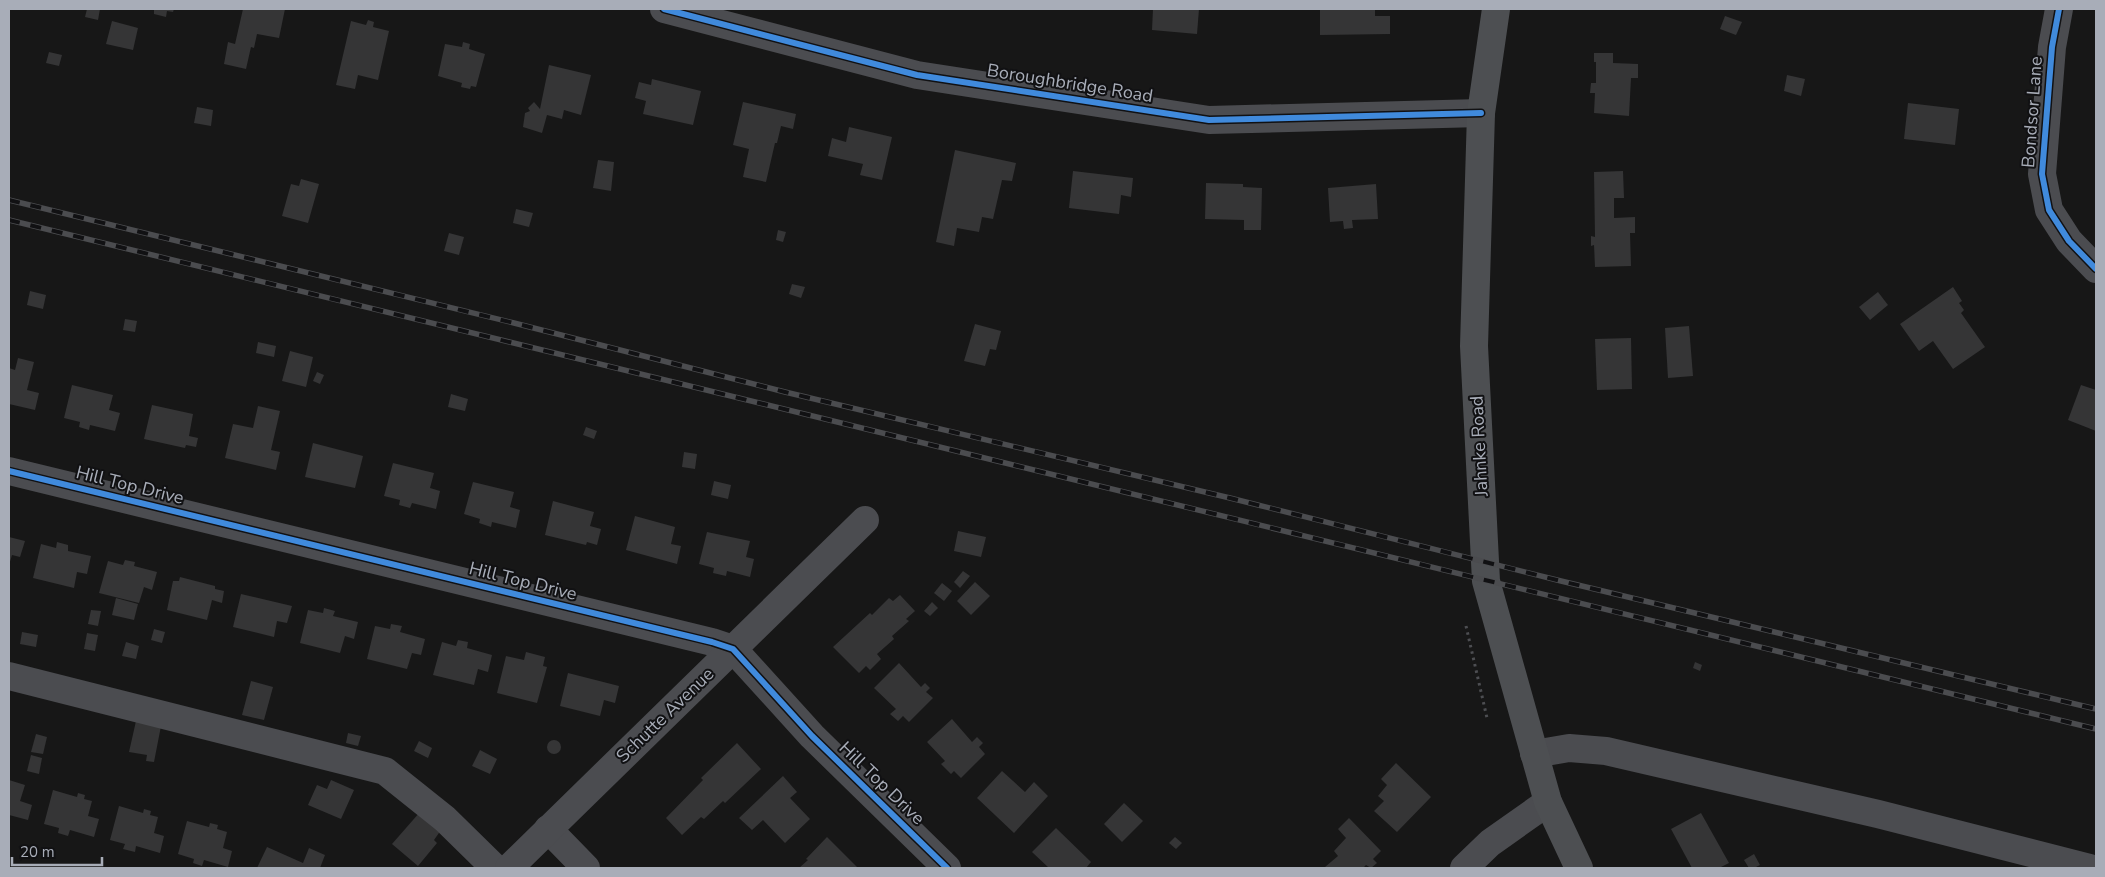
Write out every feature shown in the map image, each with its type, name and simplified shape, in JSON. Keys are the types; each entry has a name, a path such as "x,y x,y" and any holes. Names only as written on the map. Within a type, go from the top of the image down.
{"main road":[{"name":"Jahnke Road","path":"1496,9 1481,113 1474,346 1486,582 1548,802 1579,868"}],"street":[{"name":"Boroughbridge Road","path":"664,9 917,75 1209,120 1481,113"},
{"name":"Bondsor Lane","path":"2059,9 2052,47 2042,174 2049,210 2069,241 2096,269"},
{"name":"Hill Top Drive","path":"9,471 683,635 732,649 812,736 947,868"},
{"name":"Schutte Avenue","path":"509,868 865,520"},
{"path":"9,676 385,771 445,819 495,868"},
{"path":"1534,754 1569,748 1606,751 1868,812 2090,868"},
{"path":"1464,868 1490,843 1548,802"},
{"path":"548,829 586,868"}],"path":[{"path":"1473,662 1487,718"}],"building":[{"path":"87,9 100,9 98,20 85,17"},
{"path":"154,9 174,9 173,12 167,11 166,17 154,14"},
{"path":"243,9 285,9 279,38 257,34 254,48 251,47 246,69 224,64 228,42 235,44"},
{"path":"1153,9 1199,9 1197,34 1152,30"},
{"path":"1320,9 1375,9 1375,16 1390,16 1390,34 1320,35"},
{"path":"1725,16 1742,22 1736,35 1720,29"},
{"path":"368,20 374,22 373,27 389,31 378,80 358,75 355,89 336,85 351,21 366,25"},
{"path":"112,21 138,28 133,50 106,44"},
{"path":"463,42 470,44 469,49 485,54 476,87 471,86 470,89 461,87 462,83 438,76 445,44 462,47"},
{"path":"49,52 62,55 59,66 46,63"},
{"path":"1594,53 1613,53 1613,63 1638,64 1638,78 1631,78 1629,116 1594,113 1595,93 1590,93 1591,83 1596,83"},
{"path":"549,65 591,75 581,115 564,110 562,119 547,115 542,133 523,127 525,113 530,111 528,108 534,102 540,109"},
{"path":"1787,75 1805,79 1801,96 1784,91"},
{"path":"652,79 701,91 693,125 643,114 646,101 635,98 639,82 651,85"},
{"path":"743,102 796,114 793,129 781,126 766,182 743,177 749,149 733,145"},
{"path":"1908,103 1959,109 1955,145 1904,139"},
{"path":"197,107 213,110 211,126 194,123"},
{"path":"849,127 892,137 882,180 860,175 863,164 828,156 832,138 846,142"},
{"path":"955,150 1016,163 1012,181 1002,180 993,219 982,217 979,232 957,228 954,246 936,242"},
{"path":"598,160 614,162 611,191 593,188"},
{"path":"1073,171 1133,178 1131,197 1121,195 1119,214 1069,208"},
{"path":"1623,171 1624,198 1614,198 1614,218 1635,217 1635,233 1630,233 1631,266 1595,267 1594,245 1591,246 1591,236 1595,237 1594,172"},
{"path":"301,179 319,184 308,223 282,216 291,184 299,186"},
{"path":"1206,183 1243,184 1243,187 1262,188 1261,230 1244,230 1244,220 1205,219"},
{"path":"1376,184 1378,219 1352,220 1353,228 1344,229 1343,221 1330,222 1328,188"},
{"path":"516,209 533,213 529,227 513,223"},
{"path":"778,230 786,232 783,242 776,240"},
{"path":"449,233 464,237 459,255 444,251"},
{"path":"792,284 805,287 801,298 789,294"},
{"path":"1953,287 1962,301 1959,303 1964,310 1961,313 1985,347 1953,369 1933,341 1919,351 1900,324"},
{"path":"30,291 46,295 43,309 27,305"},
{"path":"1878,292 1888,305 1870,320 1859,307"},
{"path":"125,319 137,321 135,332 123,330"},
{"path":"975,324 1001,331 996,350 990,349 985,366 964,361"},
{"path":"1689,326 1693,376 1668,378 1665,328"},
{"path":"1631,338 1632,389 1597,390 1595,339"},
{"path":"258,342 276,346 274,357 256,353"},
{"path":"290,351 313,357 306,387 282,381"},
{"path":"18,358 34,362 27,390 39,393 35,410 9,404 9,368 15,370"},
{"path":"317,372 324,375 320,384 313,381"},
{"path":"72,385 113,395 109,410 120,413 115,431 90,425 89,430 79,427 80,422 64,418"},
{"path":"2081,385 2096,390 2096,431 2068,420"},
{"path":"451,394 468,399 465,411 448,407"},
{"path":"152,405 193,414 189,436 198,438 196,447 186,445 185,448 144,439"},
{"path":"258,406 280,411 271,450 280,452 276,470 225,458 233,424 253,428"},
{"path":"586,427 597,431 594,439 583,435"},
{"path":"313,443 363,456 355,488 305,477"},
{"path":"684,452 697,454 695,469 682,467"},
{"path":"393,463 434,473 430,488 440,491 436,509 412,503 410,508 399,505 400,500 384,496"},
{"path":"714,481 731,485 728,499 711,495"},
{"path":"473,482 514,492 510,507 520,510 516,528 492,522 491,527 479,523 480,519 464,514"},
{"path":"553,501 594,512 590,526 601,529 597,545 587,542 586,545 545,535"},
{"path":"635,516 675,527 671,544 681,546 677,564 626,550"},
{"path":"958,531 986,537 981,557 954,551"},
{"path":"707,532 750,541 746,557 754,559 750,577 727,571 726,576 713,573 714,568 699,564"},
{"path":"9,537 25,541 20,557 12,555 9,565"},
{"path":"57,542 68,545 68,551 91,556 87,574 77,572 74,588 33,578 41,544 56,548"},
{"path":"125,560 135,562 134,566 157,572 152,590 144,587 139,603 99,593 108,561 123,565"},
{"path":"963,571 970,576 960,588 954,582"},
{"path":"180,577 215,586 215,589 224,591 222,603 212,600 207,620 167,610 173,581 179,581"},
{"path":"975,582 990,596 971,615 957,601"},
{"path":"942,583 952,591 944,601 934,593"},
{"path":"241,594 292,606 287,623 277,621 274,637 233,627"},
{"path":"900,595 915,611 906,619 909,621 892,636 894,639 877,654 881,659 870,670 866,666 859,673 833,647 870,613 872,615 889,598 893,601"},
{"path":"116,598 138,604 134,620 112,615"},
{"path":"932,602 938,608 930,616 924,611"},
{"path":"324,608 335,611 333,616 358,622 354,639 345,636 340,653 300,643 308,610 323,613"},
{"path":"91,610 101,611 98,626 88,624"},
{"path":"391,624 402,626 400,632 425,639 421,655 412,653 407,669 367,659 375,626 390,629"},
{"path":"154,629 165,632 162,643 151,640"},
{"path":"22,632 38,635 36,647 20,644"},
{"path":"87,633 98,635 95,651 84,649"},
{"path":"458,640 468,642 467,648 492,655 488,672 478,669 474,685 433,675 442,642 456,646"},
{"path":"126,642 139,646 136,659 122,656"},
{"path":"526,652 545,657 543,666 547,667 537,703 497,693 506,656 524,660"},
{"path":"1695,662 1702,665 1700,671 1693,668"},
{"path":"899,663 921,687 925,683 930,688 926,692 933,698 909,722 903,716 898,721 890,714 896,709 874,688"},
{"path":"568,673 619,686 615,703 604,700 600,716 560,706"},
{"path":"251,681 273,687 264,720 242,715"},
{"path":"952,719 972,742 977,737 983,743 979,747 985,754 961,778 954,771 951,774 941,764 945,761 927,742"},
{"path":"136,721 161,726 154,762 146,761 147,755 129,752"},
{"path":"348,733 361,736 358,746 346,743"},
{"path":"36,734 47,737 43,754 31,752"},
{"path":"551,740 557,740 561,747 557,754 551,754 547,750 547,744"},
{"path":"419,741 432,748 428,758 414,751"},
{"path":"737,743 761,769 725,803 723,801 704,819 701,817 682,835 666,818 703,780 701,778"},
{"path":"480,750 497,759 490,774 472,766"},
{"path":"31,755 42,758 39,774 27,771"},
{"path":"1396,763 1431,797 1397,832 1374,811 1384,801 1378,796 1387,785 1381,779"},
{"path":"1002,771 1025,792 1034,782 1048,796 1014,833 977,798"},
{"path":"783,776 797,792 790,798 810,819 785,843 763,820 752,830 739,818"},
{"path":"9,780 25,785 20,801 32,805 28,820 9,815"},
{"path":"331,780 354,790 341,819 308,805 317,785 327,789"},
{"path":"53,790 77,797 78,793 85,795 84,799 92,801 88,816 99,819 94,837 70,830 68,836 58,833 59,828 44,824"},
{"path":"1124,803 1143,821 1122,842 1104,824"},
{"path":"119,806 143,813 144,809 151,811 150,815 158,817 154,833 164,836 160,853 136,846 135,852 123,849 125,844 110,840"},
{"path":"420,812 441,830 434,840 437,843 418,866 392,844"},
{"path":"1701,813 1729,863 1719,868 1692,868 1671,829"},
{"path":"1349,818 1381,851 1373,859 1377,863 1371,868 1366,865 1363,868 1325,867 1338,856 1334,851 1346,838 1338,829"},
{"path":"187,821 209,827 210,823 218,825 217,829 227,832 223,848 232,851 228,867 204,860 202,866 193,863 194,859 178,854"},
{"path":"1056,828 1091,862 1086,868 1049,868 1032,852"},
{"path":"827,837 858,868 799,868"},
{"path":"1175,837 1182,843 1176,849 1169,843"},
{"path":"267,847 303,863 309,848 325,855 320,868 257,868"},
{"path":"1754,854 1760,865 1749,868 1744,860"}],"railway":[{"path":"9,200 514,323 785,392 1230,498 1561,581 2096,709"},
{"path":"9,220 2096,729"}],"cycle path":[{"path":"664,9 917,75 1209,120 1481,113"},
{"path":"2059,9 2052,47 2042,174 2049,210 2069,241 2096,269"},
{"path":"9,471 712,642 733,649 812,736 947,868"}]}
